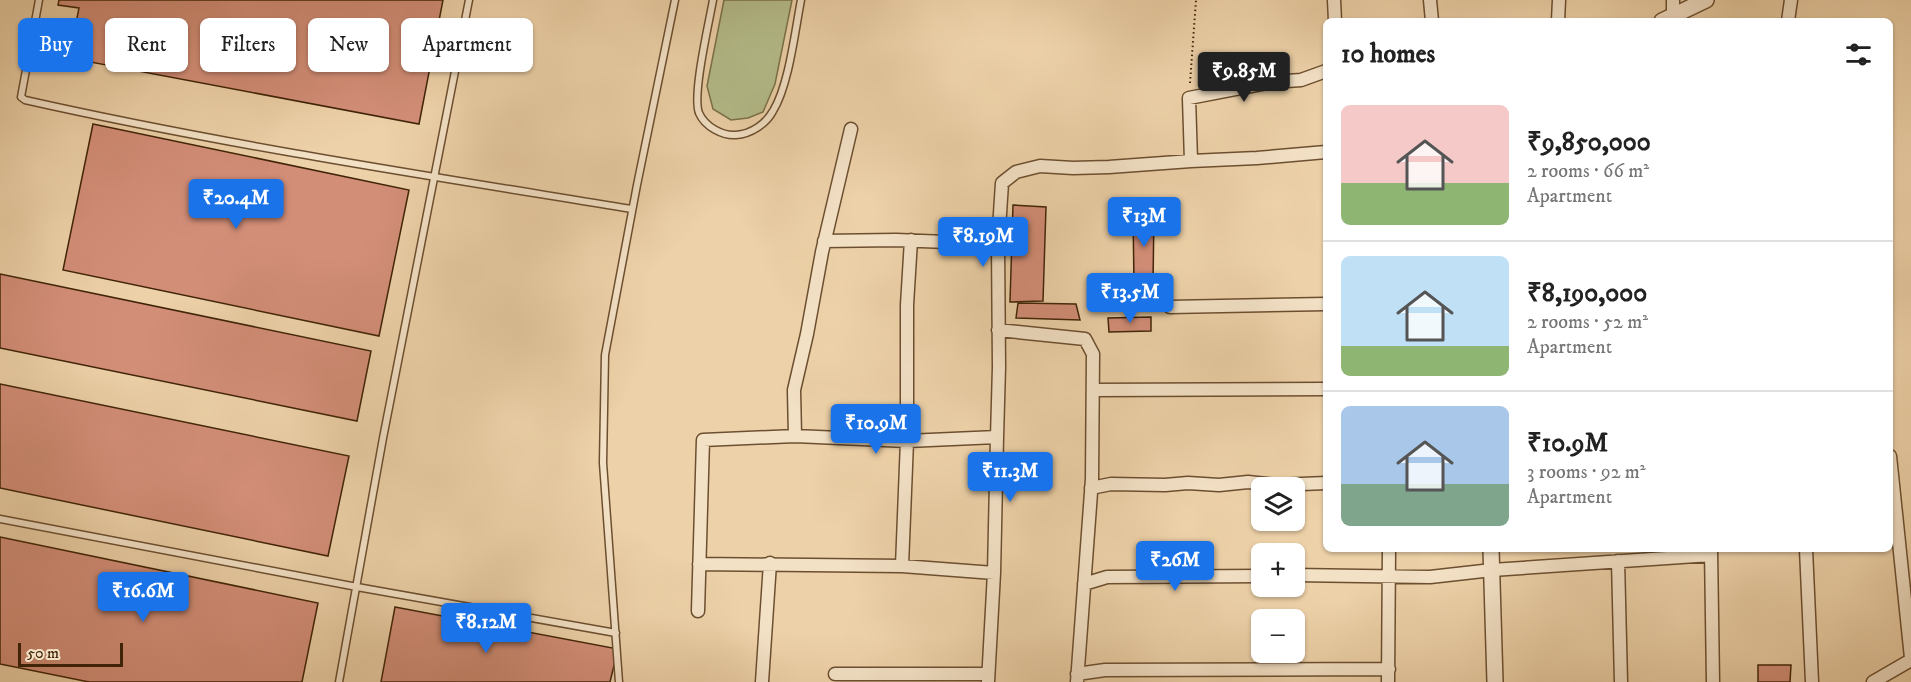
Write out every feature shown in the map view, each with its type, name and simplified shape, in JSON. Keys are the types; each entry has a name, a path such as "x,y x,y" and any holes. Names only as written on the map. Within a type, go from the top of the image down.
{"street":[{"path":"1334,0 1335,18"},
{"path":"1430,0 1432,18"},
{"path":"1558,18 1559,0"},
{"path":"1667,18 1673,0"},
{"path":"1667,18 1706,0"},
{"path":"1788,18 1791,0"},
{"path":"1191,161 1190,98 1272,82 1301,80 1323,72"},
{"path":"795,436 794,390 824,241 851,129"},
{"path":"835,674 988,678 994,573 999,367 998,244 1002,183 1017,172 1040,166 1109,167 1323,152"},
{"path":"824,241 911,240 998,244"},
{"path":"902,566 907,441 907,305 911,240"},
{"path":"1170,307 1323,304"},
{"path":"998,330 1085,339 1094,354 1091,488 1077,678 1105,670 1389,669"},
{"path":"1094,390 1323,389"},
{"path":"698,611 704,440 795,436 907,441 997,437"},
{"path":"1091,488 1111,484 1323,483"},
{"path":"1873,682 1911,659 1893,498"},
{"path":"1388,682 1389,552"},
{"path":"1491,552 1495,682"},
{"path":"1305,575 1430,577 1711,552 1713,682"},
{"path":"1806,552 1812,682"},
{"path":"1618,561 1621,682"},
{"path":"762,682 770,563"},
{"path":"699,564 902,566 994,573"},
{"path":"1084,584 1107,578 1251,576"}],"lane":[{"path":"39,0 21,97 25,100 85,114 435,177 632,209"},
{"path":"339,682 382,438 469,0"},
{"path":"619,682 603,463 604,355 675,0"},
{"path":"713,0 698,86 699,113 708,126 726,136 744,135 758,128 774,111 786,80 801,0"},
{"path":"0,519 357,587 616,633"}],"path":[{"path":"1190,98 1196,0"}],"green space":[{"path":"724,0 792,0 775,84 763,112 748,118 731,120 713,109 707,86"}],"building":[{"path":"59,0 443,0 440,18 401,18 401,72 429,72 419,124 143,72 188,72 188,18 105,18 105,65 93,63 93,18 77,18 79,8 58,5"},
{"path":"93,124 409,190 379,336 63,270"},
{"path":"1013,205 1046,207 1043,301 1010,302"},
{"path":"1154,210 1153,285 1137,287 1134,285 1133,212"},
{"path":"0,274 371,351 357,421 0,348"},
{"path":"1018,303 1076,304 1080,320 1016,318"},
{"path":"1151,317 1151,331 1109,332 1108,318"},
{"path":"0,384 349,456 328,556 0,488"},
{"path":"0,537 318,603 302,682 89,682 0,664"},
{"path":"395,607 618,649 610,682 381,682"},
{"path":"1758,665 1791,665 1790,682 1758,682"}]}
